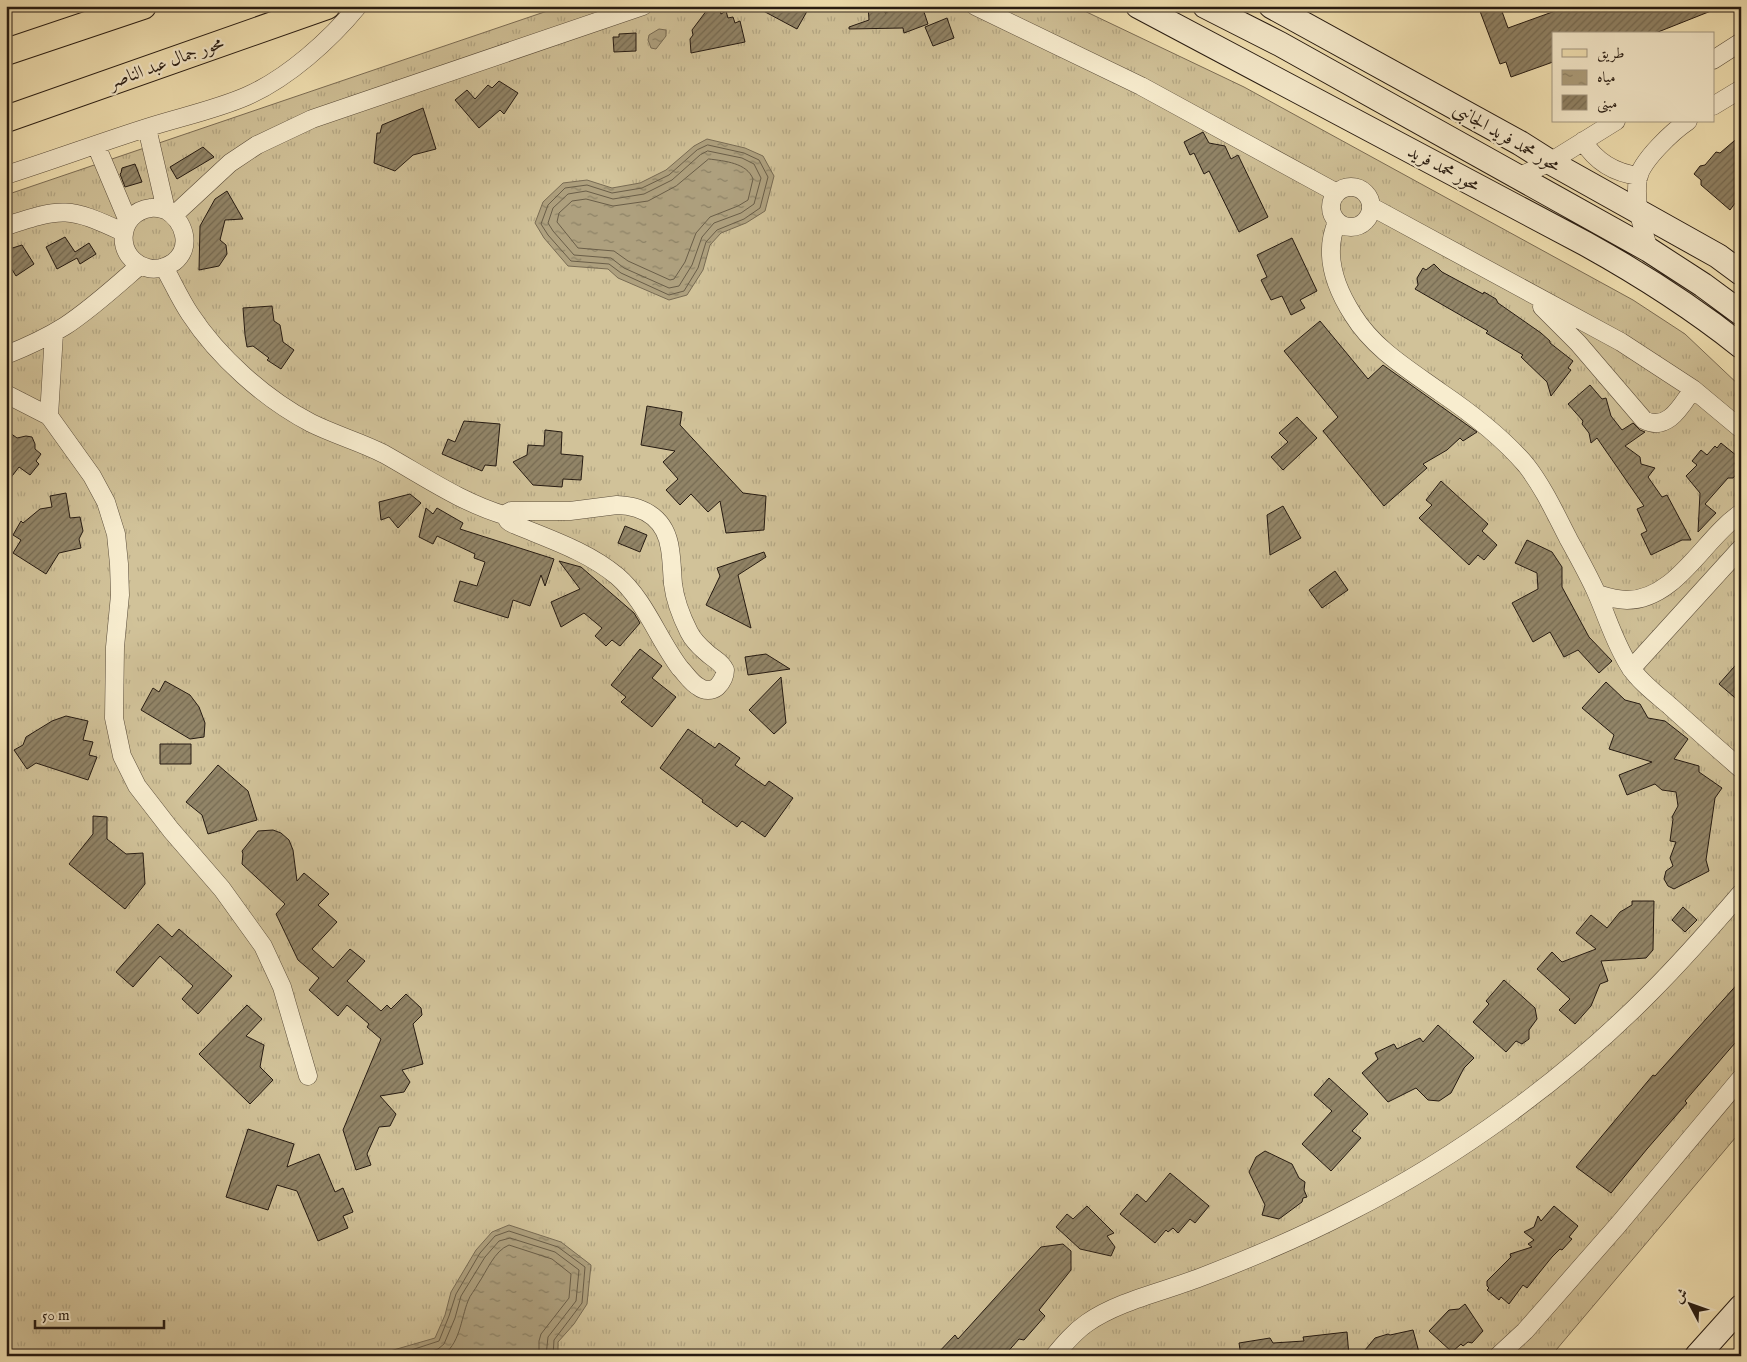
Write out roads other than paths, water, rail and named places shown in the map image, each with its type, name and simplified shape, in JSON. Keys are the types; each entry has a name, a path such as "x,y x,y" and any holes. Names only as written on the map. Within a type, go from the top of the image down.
{"main road":[{"path":"6,52 143,6"},
{"name":"محور جمال عبد الناصر","path":"6,119 327,6"},
{"name":"محور محمد فريد","path":"1138,6 1642,275 1741,346"},
{"name":"محور محمد فريد","path":"1205,6 1280,44 1649,250 1703,285 1741,313"},
{"name":"محور محمد فريد الجانبى","path":"1271,6 1520,143 1550,162 1718,256 1741,273"},
{"path":"1697,1356 1741,1307"}],"street":[{"path":"6,175 146,128 229,103 266,86 290,70 319,46 349,18 358,6"},
{"path":"170,213 230,163 257,145 304,122 644,6"},
{"path":"975,6 1141,86 1337,193"},
{"path":"1714,59 1741,42"},
{"path":"1714,105 1741,89"},
{"path":"1518,177 1550,162 1614,122"},
{"path":"1649,250 1639,212 1638,176 1661,144 1687,122"},
{"path":"96,145 126,226 123,245 129,258 139,266 152,269 164,267 175,261 182,250 185,238 182,225 170,213 146,128"},
{"path":"1582,141 1592,155 1605,166 1627,175 1638,176"},
{"path":"1351,187 1359,188 1366,193 1372,207 1366,221 1359,226 1351,228 1337,222 1332,216 1331,208 1332,200 1337,193 1343,188 1351,187"},
{"path":"1372,207 1621,342 1693,389 1741,429"},
{"path":"126,226 138,211 152,208 170,213"},
{"path":"6,226 47,213 66,212 126,226"},
{"path":"1337,222 1331,236 1330,249 1336,280 1362,329 1376,345 1477,420 1516,454 1545,493 1597,594 1612,634 1631,669 1655,694 1741,769"},
{"path":"6,356 54,333 90,308 139,266"},
{"path":"164,267 190,315 213,344 239,371 282,405 328,432 383,454 455,496 507,516"},
{"path":"1527,292 1578,343 1644,420 1657,424 1669,420 1693,389"},
{"path":"49,416 54,333"},
{"path":"6,394 49,416 92,476 106,502 116,534 120,595 115,648 114,718 122,756 137,786 171,830 222,889 263,946 282,987 308,1076"},
{"path":"617,505 634,506 650,513 662,526 668,538 676,604 684,623 697,645 723,665 725,675 721,683 709,690 704,690 696,685 675,661 640,604 614,574 586,556 510,522 507,520 507,516 509,512 513,511 570,511 617,505"},
{"path":"1597,594 1614,599 1628,600 1655,594 1667,586 1726,524 1741,513"},
{"path":"1631,669 1741,548"},
{"path":"1054,1356 1071,1337 1103,1313 1204,1277 1287,1242 1352,1211 1423,1170 1491,1126 1546,1085 1599,1041 1642,1001 1696,945 1741,893"},
{"path":"1498,1356 1525,1331 1618,1225 1741,1078"}],"water":[{"path":"659,29 666,30 666,36 656,49 651,48 648,40 649,35"},
{"path":"707,139 745,148 763,156 774,176 765,211 746,223 721,233 710,245 703,270 687,295 669,300 618,278 608,269 568,266 544,238 535,223 543,202 563,183 587,180 612,188 640,183 666,170 694,146"},
{"path":"509,1225 561,1242 591,1265 587,1304 574,1324 558,1342 558,1356 381,1356 383,1353 435,1338 445,1315 451,1292 476,1250 492,1232"}]}
